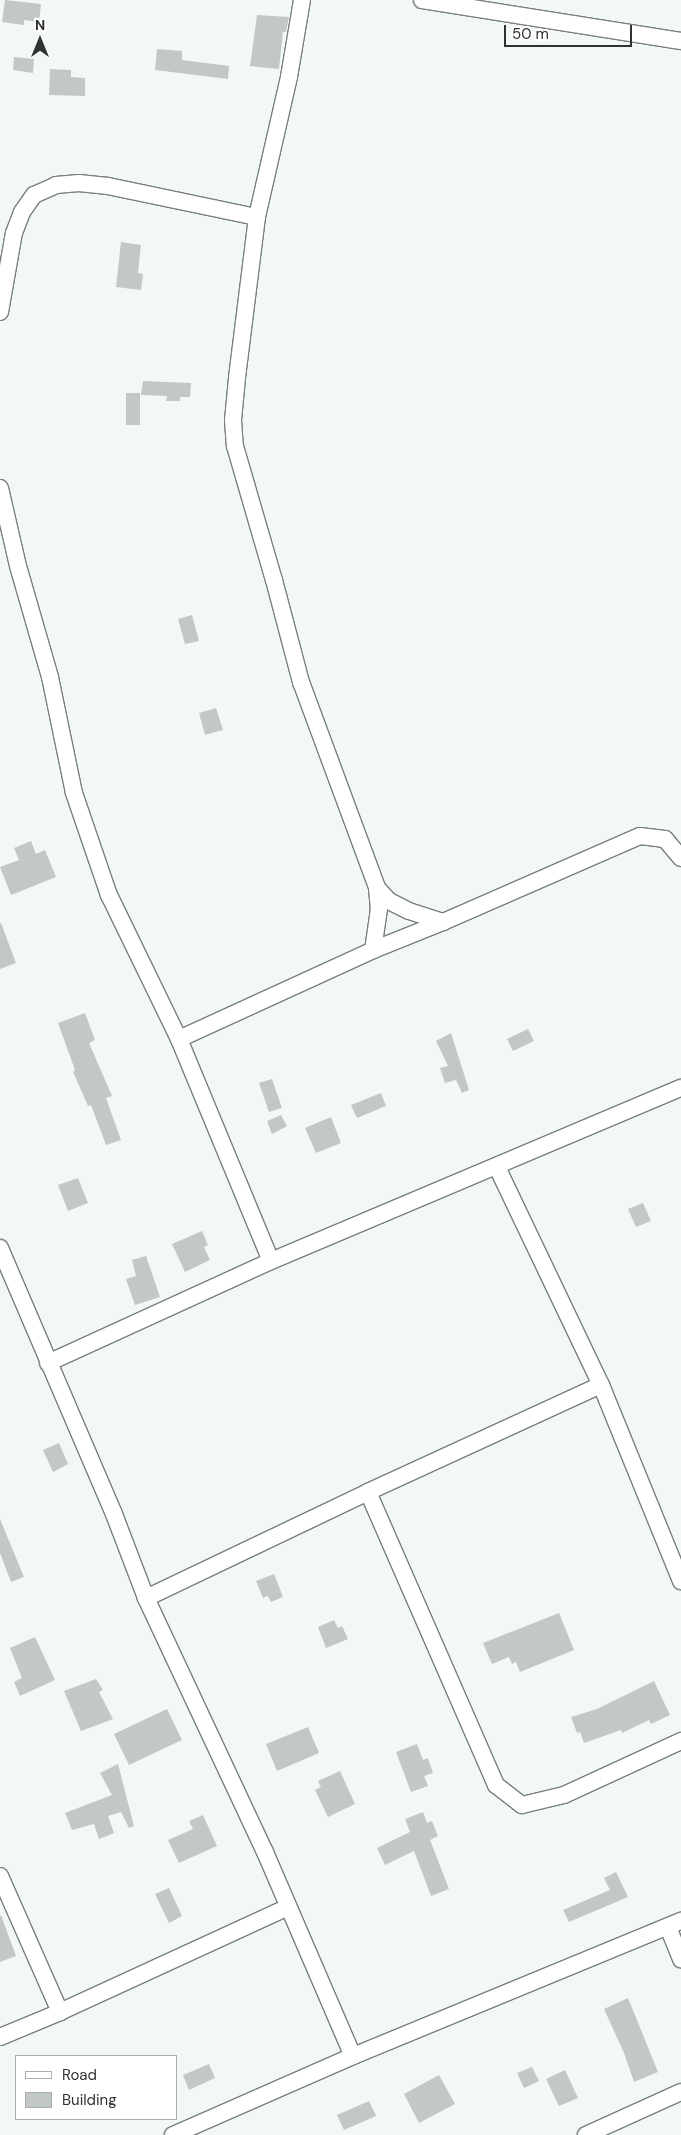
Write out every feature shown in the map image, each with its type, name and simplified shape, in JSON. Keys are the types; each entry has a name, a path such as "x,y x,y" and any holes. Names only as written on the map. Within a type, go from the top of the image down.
{"street":[{"path":"302,0 289,77 257,217 234,403 235,446 301,682 377,888 379,909 373,950"},
{"path":"422,0 681,41"},
{"path":"0,312 14,233 22,212 34,196 56,185 79,183 108,186 257,217"},
{"path":"0,488 18,566 50,677 74,793 109,895 179,1040 271,1261"},
{"path":"179,1040 373,950 443,922 640,836 665,839 681,858"},
{"path":"377,888 389,901 409,911 443,922"},
{"path":"48,1364 271,1261 681,1088"},
{"path":"497,1167 602,1385 681,1581"},
{"path":"0,1248 48,1364 114,1514 146,1598 239,1795 353,2056"},
{"path":"146,1598 368,1492 602,1385"},
{"path":"368,1492 486,1765 496,1785 502,1790 522,1805 564,1795 681,1741"},
{"path":"0,1876 60,2012"},
{"path":"0,2037 60,2012 288,1907"},
{"path":"173,2135 353,2056 674,1924 681,1959"},
{"path":"586,2135 681,2092"}],"building":[{"path":"5,0 41,4 39,22 24,20 24,25 2,22"},
{"path":"257,15 289,17 286,32 283,32 279,69 250,66"},
{"path":"157,49 182,51 182,60 229,66 228,79 155,70"},
{"path":"14,57 34,59 33,73 13,70"},
{"path":"50,69 71,70 71,77 85,78 85,96 49,95"},
{"path":"121,242 141,245 138,273 143,274 141,290 116,287"},
{"path":"143,381 191,383 190,397 180,397 180,401 166,401 167,396 141,395"},
{"path":"126,393 140,393 140,425 126,425"},
{"path":"192,615 199,641 185,644 178,619"},
{"path":"216,708 223,730 205,735 199,713"},
{"path":"31,841 36,854 45,850 56,877 11,895 0,867 19,860 14,848"},
{"path":"0,924 16,963 0,969"},
{"path":"85,1013 95,1040 89,1043 112,1096 106,1098 121,1140 106,1145 91,1105 88,1106 73,1072 75,1070 58,1023"},
{"path":"528,1029 534,1041 513,1051 507,1039"},
{"path":"451,1033 469,1090 462,1093 456,1080 445,1083 440,1068 448,1066 436,1041"},
{"path":"272,1079 282,1108 269,1112 259,1083"},
{"path":"381,1093 386,1106 357,1118 351,1105"},
{"path":"281,1115 287,1126 272,1134 267,1121"},
{"path":"331,1117 341,1143 316,1153 305,1128"},
{"path":"78,1178 88,1203 68,1211 58,1185"},
{"path":"643,1203 651,1221 636,1227 628,1209"},
{"path":"202,1231 208,1245 204,1247 210,1260 185,1272 172,1244"},
{"path":"146,1256 160,1297 135,1305 126,1279 136,1276 132,1260"},
{"path":"59,1443 68,1464 53,1472 43,1450"},
{"path":"0,1519 24,1577 11,1582 0,1553"},
{"path":"274,1574 283,1597 271,1602 268,1596 263,1598 256,1581"},
{"path":"559,1613 574,1650 520,1672 516,1662 512,1664 509,1657 492,1664 483,1643"},
{"path":"334,1620 338,1628 342,1626 348,1639 326,1648 318,1627"},
{"path":"35,1637 55,1680 20,1696 14,1682 22,1678 10,1648"},
{"path":"96,1679 103,1690 99,1692 113,1719 81,1731 64,1691"},
{"path":"654,1681 670,1715 651,1724 649,1720 622,1733 621,1730 584,1743 580,1732 577,1733 571,1717 597,1709"},
{"path":"167,1709 182,1740 129,1765 114,1734"},
{"path":"308,1727 319,1753 277,1771 266,1744"},
{"path":"417,1744 423,1760 428,1758 433,1773 424,1776 428,1786 411,1792 396,1752"},
{"path":"118,1764 134,1826 129,1828 121,1812 108,1816 114,1833 99,1839 94,1824 72,1830 65,1813 112,1795 100,1773"},
{"path":"340,1771 355,1804 328,1817 315,1790 321,1787 318,1781"},
{"path":"423,1812 427,1823 432,1821 438,1836 430,1840 449,1889 431,1896 414,1851 385,1865 377,1848 410,1832 405,1819"},
{"path":"203,1815 217,1846 179,1863 168,1840 193,1829 189,1821"},
{"path":"616,1872 628,1897 569,1922 563,1910 610,1890 604,1878"},
{"path":"169,1888 182,1916 169,1923 155,1894"},
{"path":"0,1916 16,1956 0,1962"},
{"path":"628,1998 658,2072 634,2082 624,2053 604,2009"},
{"path":"209,2064 215,2078 189,2090 183,2075"},
{"path":"532,2067 539,2081 524,2088 517,2073"},
{"path":"565,2070 578,2098 559,2106 546,2079"},
{"path":"439,2075 455,2104 419,2123 404,2094"},
{"path":"369,2101 376,2116 344,2130 337,2115"}]}
